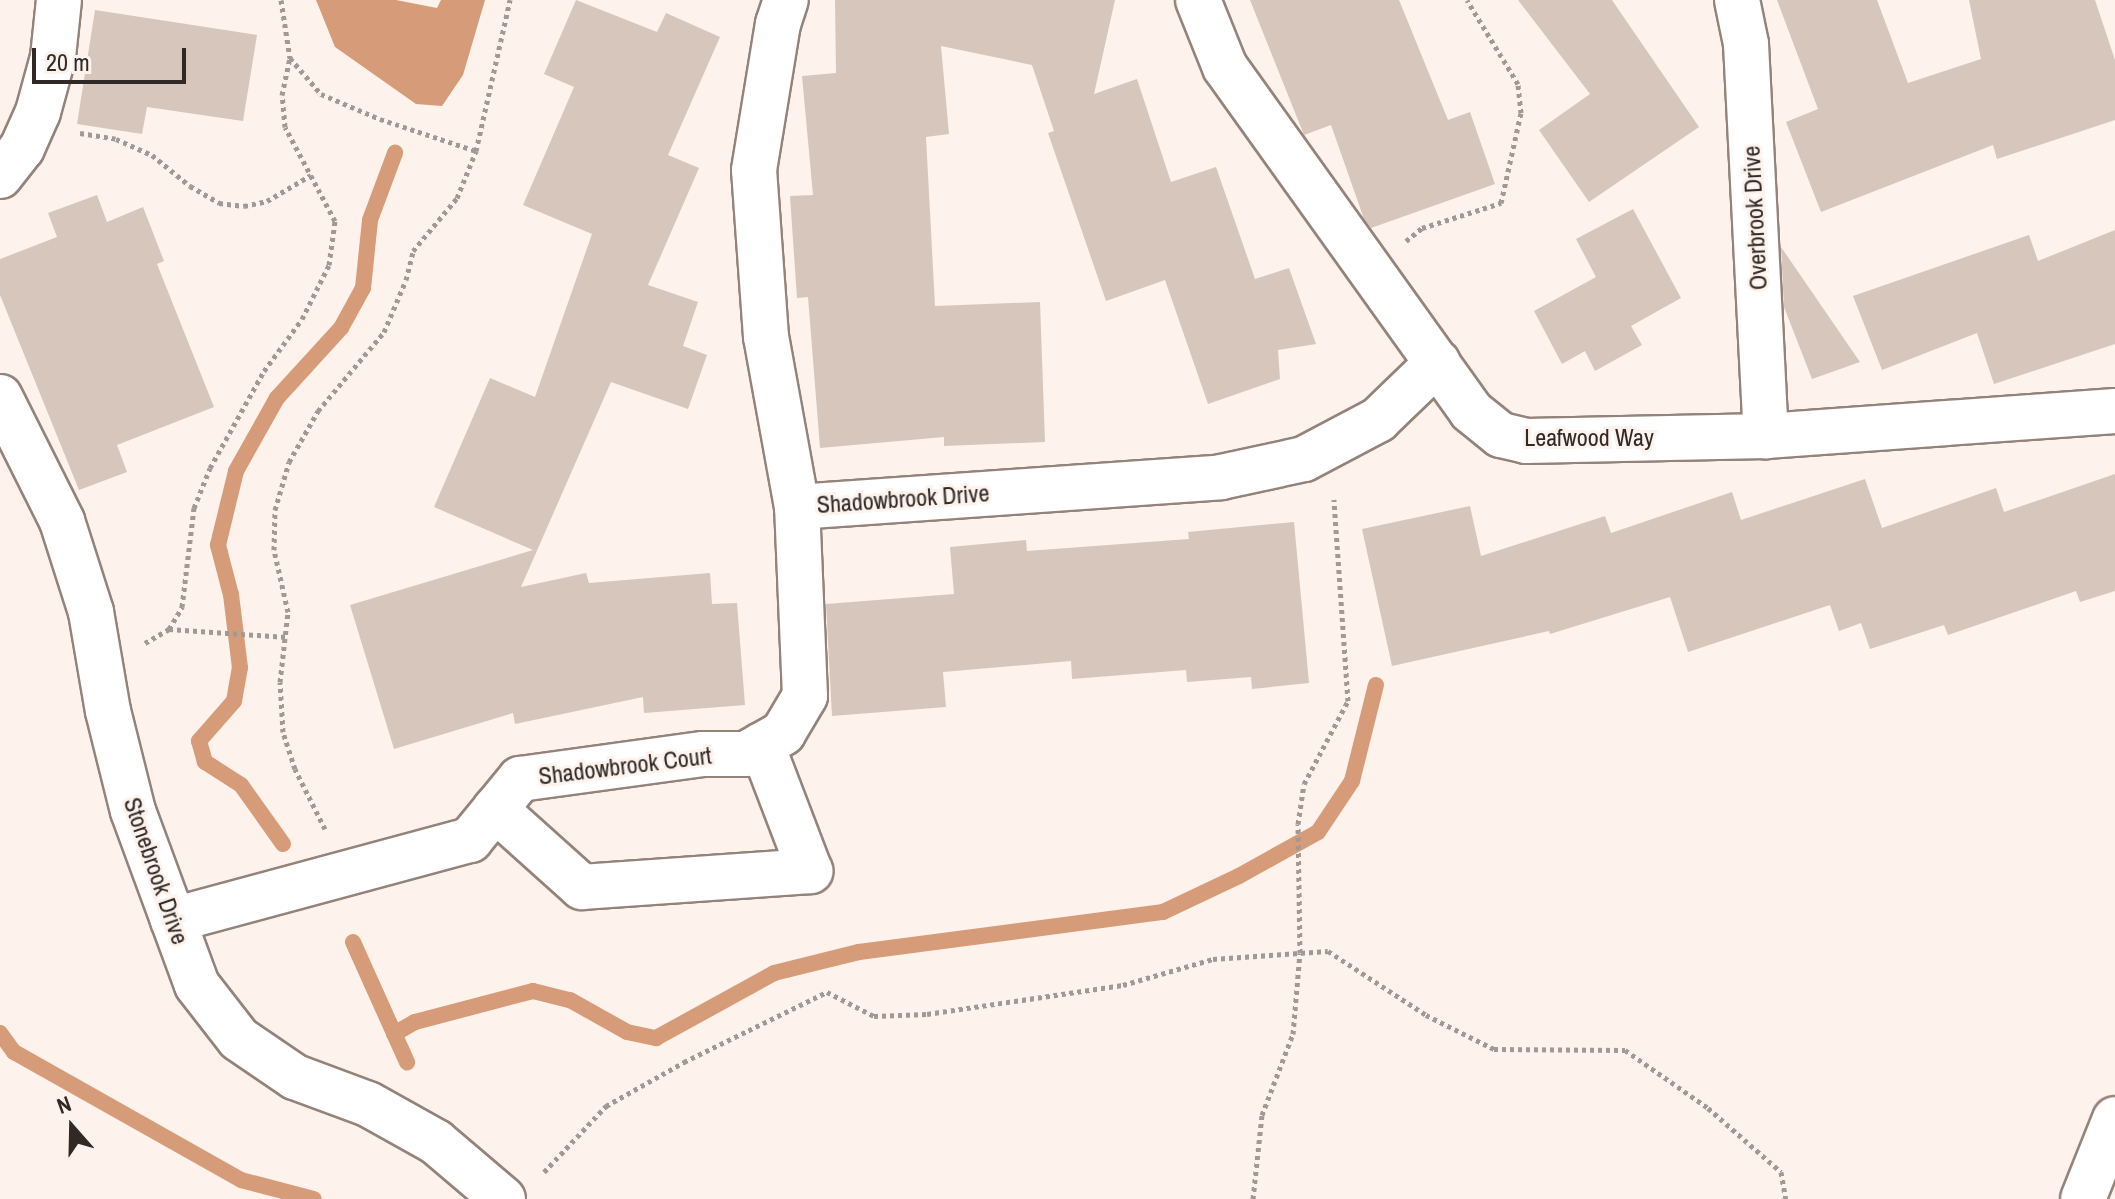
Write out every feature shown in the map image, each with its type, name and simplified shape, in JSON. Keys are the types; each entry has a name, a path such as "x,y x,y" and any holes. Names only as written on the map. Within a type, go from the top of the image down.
{"street":[{"path":"0,176 22,148 32,125 53,57 59,0"},
{"name":"Shadowbrook Drive","path":"786,0 778,24 754,170 766,337 797,507 1221,477 1304,459 1378,420 1438,362"},
{"name":"Leafwood Way","path":"1198,0 1225,67 1471,411 1501,435 1526,441 1766,436 2115,411"},
{"name":"Overbrook Drive","path":"1737,0 1746,44 1766,436"},
{"name":"Stonebrook Drive","path":"0,397 62,521 91,612 133,811 197,985 239,1039 295,1077 368,1104 436,1142 503,1199"},
{"name":"Shadowbrook Court","path":"173,920 470,840 520,779 703,754 746,754 783,733 805,696 797,507"},
{"path":"495,809 582,887 810,871 762,745"},
{"path":"2083,1199 2115,1119"}],"path":[{"path":"100,661 141,645 169,629 182,607 194,508 210,468 264,371 302,319 329,265 335,221 285,127 282,95 290,58 281,0"},
{"path":"337,876 326,830 295,769 283,732 280,682 288,612 274,550 275,510 289,462 318,411 384,332 406,280 413,251 457,198 476,151 510,0"},
{"path":"1371,269 1422,228 1501,203 1521,113 1518,84 1467,0"},
{"path":"290,58 321,94 380,119 476,151"},
{"path":"32,125 116,139 152,155 190,186 219,203 244,206 267,201 311,175"},
{"path":"1253,1199 1262,1115 1293,1034 1300,953 1298,824 1304,784 1348,701 1334,490 1335,442"},
{"path":"169,629 287,637"},
{"path":"541,1176 606,1106 684,1062 827,992 874,1016 927,1014 1123,985 1213,959 1328,951 1426,1015 1494,1049 1625,1050 1708,1108 1781,1172 1786,1199"}],"shaded area":[{"path":"316,0 396,0 437,8 441,0 485,0 463,75 442,106 416,104 335,47"}],"building":[{"path":"576,0 657,32 666,13 720,37 668,155 699,168 648,285 698,302 683,346 707,355 688,409 611,382 521,587 586,573 589,583 710,573 712,604 737,603 745,705 644,713 643,697 515,724 513,713 394,749 350,605 533,550 434,507 490,378 535,397 592,234 523,205 574,87 544,74"},
{"path":"835,0 1115,0 1094,94 1137,79 1171,182 1216,167 1255,279 1289,268 1316,344 1278,350 1280,379 1208,404 1165,280 1106,301 1048,133 1054,131 1032,65 941,46 949,134 926,137 935,306 1040,302 1045,442 944,446 944,437 820,448 808,297 797,298 790,196 813,195 802,76 836,73"},
{"path":"1250,0 1399,0 1448,120 1470,112 1495,184 1371,228 1364,219 1331,125 1304,135"},
{"path":"1518,0 1612,0 1699,127 1589,202 1539,130 1590,94"},
{"path":"1777,0 1877,0 1908,83 1981,59 1969,0 2095,0 2115,60 2115,120 1997,159 1993,145 1821,212 1786,122 1818,109"},
{"path":"95,10 257,35 243,121 147,107 142,134 77,124"},
{"path":"97,195 107,222 143,207 164,261 157,264 214,407 117,445 127,472 79,490 0,295 0,259 57,237 48,213"},
{"path":"1633,209 1681,298 1631,326 1642,345 1595,371 1585,351 1562,364 1534,311 1596,277 1576,239"},
{"path":"2115,230 2115,344 1994,384 1977,333 1882,370 1853,296 2029,235 2038,261"},
{"path":"1781,247 1860,362 1812,379 1784,307"},
{"path":"2115,474 2115,591 2080,602 2076,591 1948,635 1944,625 1870,649 1861,623 1839,631 1830,605 1688,652 1670,597 1550,634 1549,631 1392,666 1362,529 1470,506 1481,556 1605,516 1611,533 1732,492 1741,520 1865,479 1882,528 1996,488 2004,512"},
{"path":"1294,522 1309,683 1252,689 1251,677 1187,682 1186,670 1072,679 1071,661 943,672 946,707 832,716 826,604 954,594 950,547 1026,540 1027,551 1189,539 1188,532"}],"waterway":[{"path":"283,844 241,785 205,762 199,741 234,701 240,668 231,595 218,545 236,471 277,398 341,328 363,288 370,220 395,153"},
{"path":"394,1034 415,1022 533,991 570,1000 627,1032 656,1038 774,973 859,952 1163,912 1239,876 1318,832 1352,781 1376,685"},
{"path":"353,942 407,1062"},
{"path":"0,1033 14,1052 241,1180 314,1199"}]}
